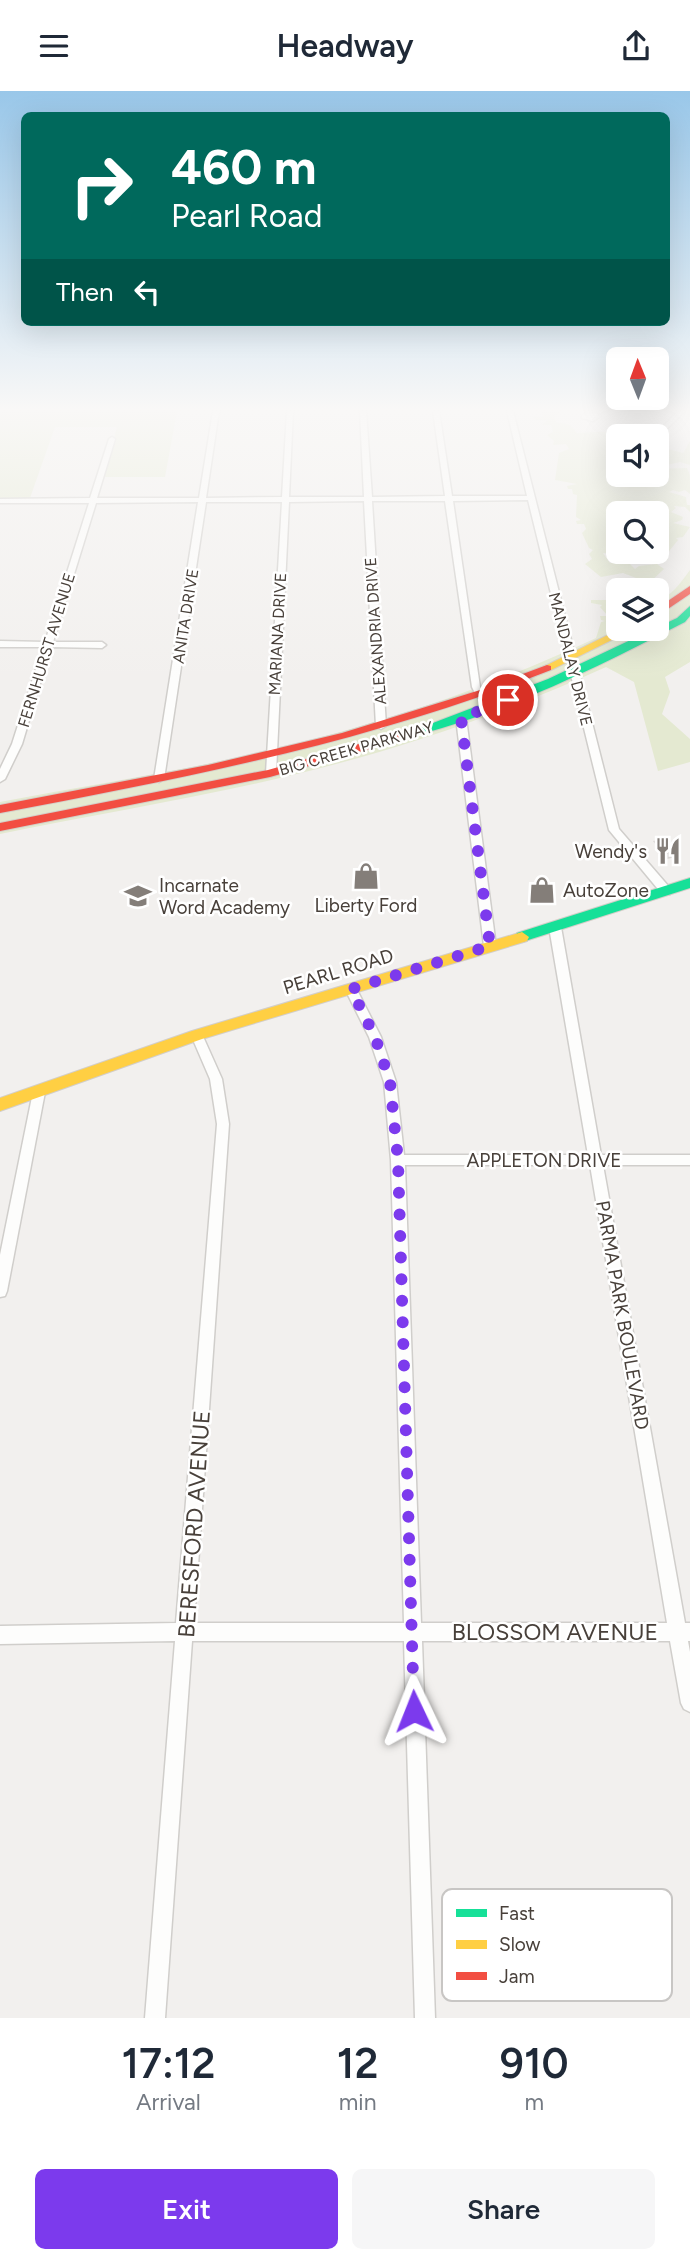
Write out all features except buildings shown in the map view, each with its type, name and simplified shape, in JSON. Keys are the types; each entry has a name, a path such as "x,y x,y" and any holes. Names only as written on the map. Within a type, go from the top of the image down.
{"street":[{"name":"FERNHURST AVENUE","path":"0,779 17,744 93,501"},
{"name":"ANITA DRIVE","path":"159,779 203,501"},
{"name":"MARIANA DRIVE","path":"270,765 285,501"},
{"name":"ALEXANDRIA DRIVE","path":"366,501 381,726"},
{"path":"449,501 475,687 480,695"},
{"name":"MANDALAY DRIVE","path":"532,501 614,830 666,891"},
{"name":"BIG CREEK PARKWAY","path":"0,827 270,765 386,742 461,718 573,665 681,620 688,597"},
{"name":"BIG CREEK PARKWAY","path":"669,607 688,597"},
{"name":"BIG CREEK PARKWAY","path":"0,809 159,779 270,765 381,726 573,665 611,641"},
{"path":"0,644 102,645"},
{"path":"461,718 490,946"},
{"name":"PEARL ROAD","path":"0,1105 197,1035 555,927 690,883"},
{"name":"PARMA PARK BOULEVARD","path":"555,927 684,1632 690,1703"},
{"path":"351,989 375,1037 390,1082 398,1160 425,2018"},
{"name":"BERESFORD AVENUE","path":"155,2018 223,1124 216,1079 197,1035"},
{"path":"0,1291 39,1092"},
{"name":"APPLETON DRIVE","path":"398,1160 690,1160"},
{"name":"BLOSSOM AVENUE","path":"0,1635 186,1632 684,1632"}],"green space":[{"path":"577,501 686,501 687,505 690,505 690,512 685,507 674,506 676,508 671,512 683,517 673,523 690,527 683,537 676,538 678,540 669,551 669,501 606,501 606,554 603,553 606,564 630,564 635,569 657,564 664,569 654,578 636,578 623,573 601,577 585,564 592,559 589,554 593,550 589,548 582,533 586,529 584,524 577,524 576,521 581,520 576,517"},
{"path":"690,570 690,662 665,677 670,692 662,714 690,739 690,762 658,771 634,682 606,667 464,724 354,759 278,779 0,834 0,802 235,758 374,722 464,693 596,638 601,622 605,621 601,620 600,616 606,616 606,641 669,641 669,594"},
{"path":"591,600 606,600 606,614 600,607 602,605 591,603"}],"traffic: fast":[{"path":"418,731 486,708 584,667 681,620 690,609"},
{"path":"522,937 690,883"}],"traffic: slow":[{"path":"547,668 606,640"},
{"path":"0,1105 197,1035 522,937"}],"traffic: jam":[{"path":"669,604 690,589"},
{"path":"0,809 208,769 346,736 481,694 547,668"},
{"path":"0,827 270,773 418,731"}],"place":[{"name":"Wendy's","path":"668,851"},
{"name":"Liberty Ford","path":"366,876"},
{"name":"AutoZone","path":"542,890"},
{"name":"Incarnate Word Academy","path":"138,896"}],"route":[{"path":"414,1711 398,1160 390,1082 375,1037 351,989 490,946 461,718 508,700"}]}
